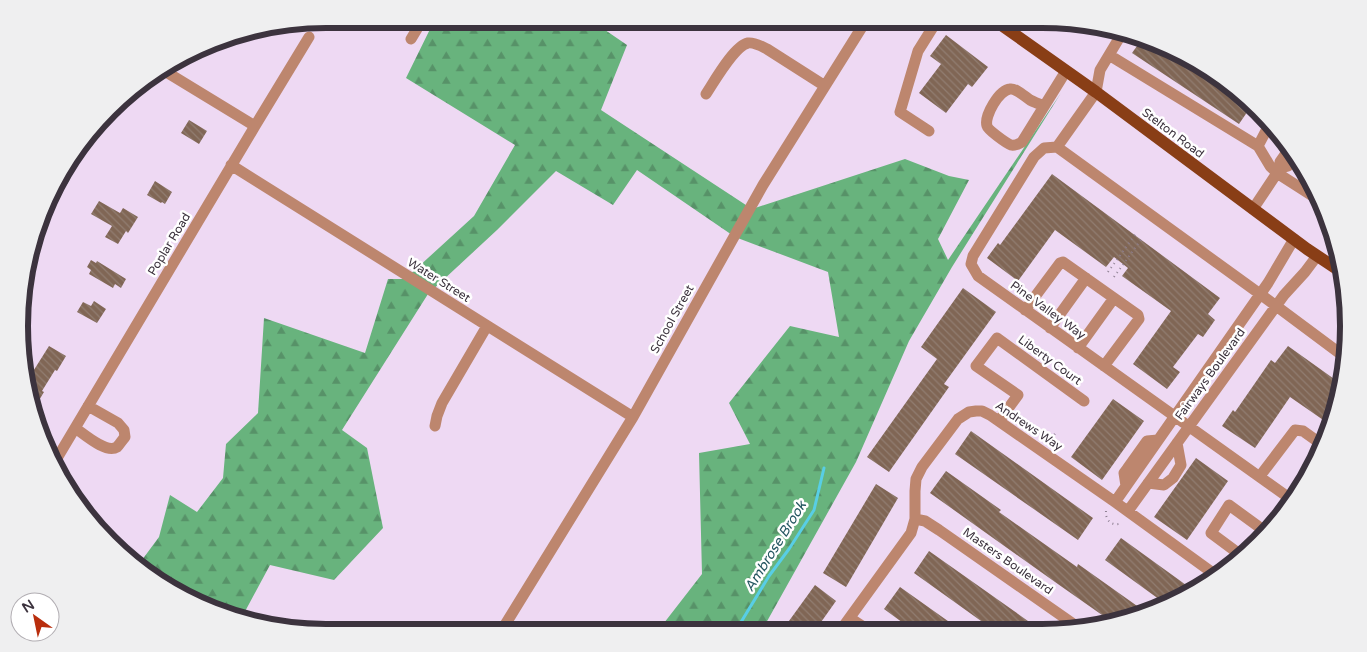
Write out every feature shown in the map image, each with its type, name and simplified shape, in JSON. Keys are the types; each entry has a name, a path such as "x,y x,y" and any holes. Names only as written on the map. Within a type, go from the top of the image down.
{"main road":[{"name":"Stelton Road","path":"1006,28 1334,267"}],"street":[{"path":"411,39 418,28"},
{"name":"School Street","path":"506,624 633,417 763,185 861,28"},
{"path":"929,130 900,112 918,51 932,28"},
{"name":"Poplar Road","path":"58,457 254,126 309,37"},
{"path":"1096,92 1100,70 1119,38"},
{"path":"706,94 734,53 741,46 749,43 758,44 767,49 825,86"},
{"path":"1109,55 1258,146 1270,166 1279,170 1308,192"},
{"path":"1044,106 1014,89 1008,89 998,96 987,114 986,124 989,129 1010,144 1017,145 1024,140 1066,71"},
{"path":"168,73 254,126"},
{"name":"Pine Valley Way","path":"1096,92 1057,146 1044,148 1034,157 973,256 971,264 978,276 1286,496"},
{"path":"1258,146 1266,130"},
{"path":"1057,146 1338,352"},
{"path":"1253,209 1279,170 1280,162 1285,155"},
{"path":"1279,170 1288,166 1290,162"},
{"name":"Water Street","path":"231,165 633,417"},
{"name":"Fairways Boulevard","path":"1115,502 1260,294 1294,239"},
{"name":"Fairways Boulevard","path":"1128,511 1276,306 1317,256"},
{"path":"1025,310 1060,263 1062,262 1086,278 1138,315 1139,319 1104,366"},
{"path":"1050,328 1086,278"},
{"path":"1078,348 1114,298"},
{"path":"435,426 442,403 487,326"},
{"name":"Liberty Court","path":"999,421 1018,395 976,366 997,338 1084,402"},
{"path":"75,428 102,446 110,449 116,447 125,437 124,430 118,423 88,406"},
{"name":"Andrews Way","path":"845,624 911,533 916,519 916,479 922,467 958,419 969,412 982,411 990,415 1211,571"},
{"path":"1260,476 1295,430 1303,431 1317,441"},
{"path":"1148,483 1164,485 1173,478 1181,465 1177,443"},
{"path":"1236,552 1211,533 1229,505 1260,528"},
{"name":"Masters Boulevard","path":"916,519 924,521 940,530 1072,623"},
{"path":"850,618 859,624"}],"path":[{"path":"1108,272 1137,232"},
{"path":"1114,276 1143,237"},
{"path":"1047,445 1056,432"},
{"path":"1106,511 1107,519 1110,522 1116,525 1122,523"}],"green space":[{"path":"431,28 602,28 627,45 601,110 752,209 905,159 949,176 969,180 938,239 948,260 1061,93 952,267 909,341 856,462 765,624 663,624 702,574 699,453 750,444 729,403 790,326 839,337 828,272 735,237 637,170 613,205 556,171 497,230 428,294 342,430 367,448 383,528 334,580 270,565 244,613 230,609 177,585 141,561 159,537 170,495 197,512 223,478 226,444 258,413 264,318 365,353 388,279 405,279 474,216 515,145 406,78"},
{"path":"71,170 69,181 53,204"}],"building":[{"path":"946,35 988,67 972,87 968,84 946,113 919,93 941,64 930,56"},
{"path":"1139,44 1173,58 1223,89 1248,111 1239,124 1132,53"},
{"path":"189,120 207,131 199,144 181,133"},
{"path":"1052,174 1220,298 1208,314 1215,320 1203,337 1198,334 1173,367 1180,372 1167,389 1133,364 1171,311 1122,276 1128,268 1114,257 1106,267 1055,230 1018,281 987,258 998,243 1000,245"},
{"path":"155,181 172,192 165,204 147,195"},
{"path":"99,201 120,213 123,208 138,217 118,244 105,237 112,226 91,214"},
{"path":"91,260 96,263 97,261 126,279 121,288 115,284 113,288 89,274 91,270 87,267"},
{"path":"963,288 996,312 944,384 949,387 889,472 867,457 937,359 921,347"},
{"path":"94,301 106,309 97,323 77,312 83,302 91,306"},
{"path":"49,346 66,356 42,391 44,392 38,402 32,373"},
{"path":"1288,346 1335,379 1334,384 1324,421 1290,397 1255,448 1222,426 1233,410 1235,412 1271,360 1275,363"},
{"path":"1113,399 1144,421 1102,480 1071,457"},
{"path":"971,431 1093,518 1078,540 955,454"},
{"path":"1196,458 1228,481 1187,540 1154,517"},
{"path":"946,471 1001,510 999,512 1077,567 1078,564 1140,608 1105,617 930,493"},
{"path":"876,484 898,498 846,587 823,573"},
{"path":"1121,538 1188,586 1160,600 1105,560"},
{"path":"929,551 1032,624 985,624 914,573"},
{"path":"815,585 836,601 820,624 787,624"},
{"path":"900,587 952,624 904,624 884,609"}],"waterway":[{"name":"Ambrose Brook","path":"740,624 769,576 814,510 824,468"}]}
